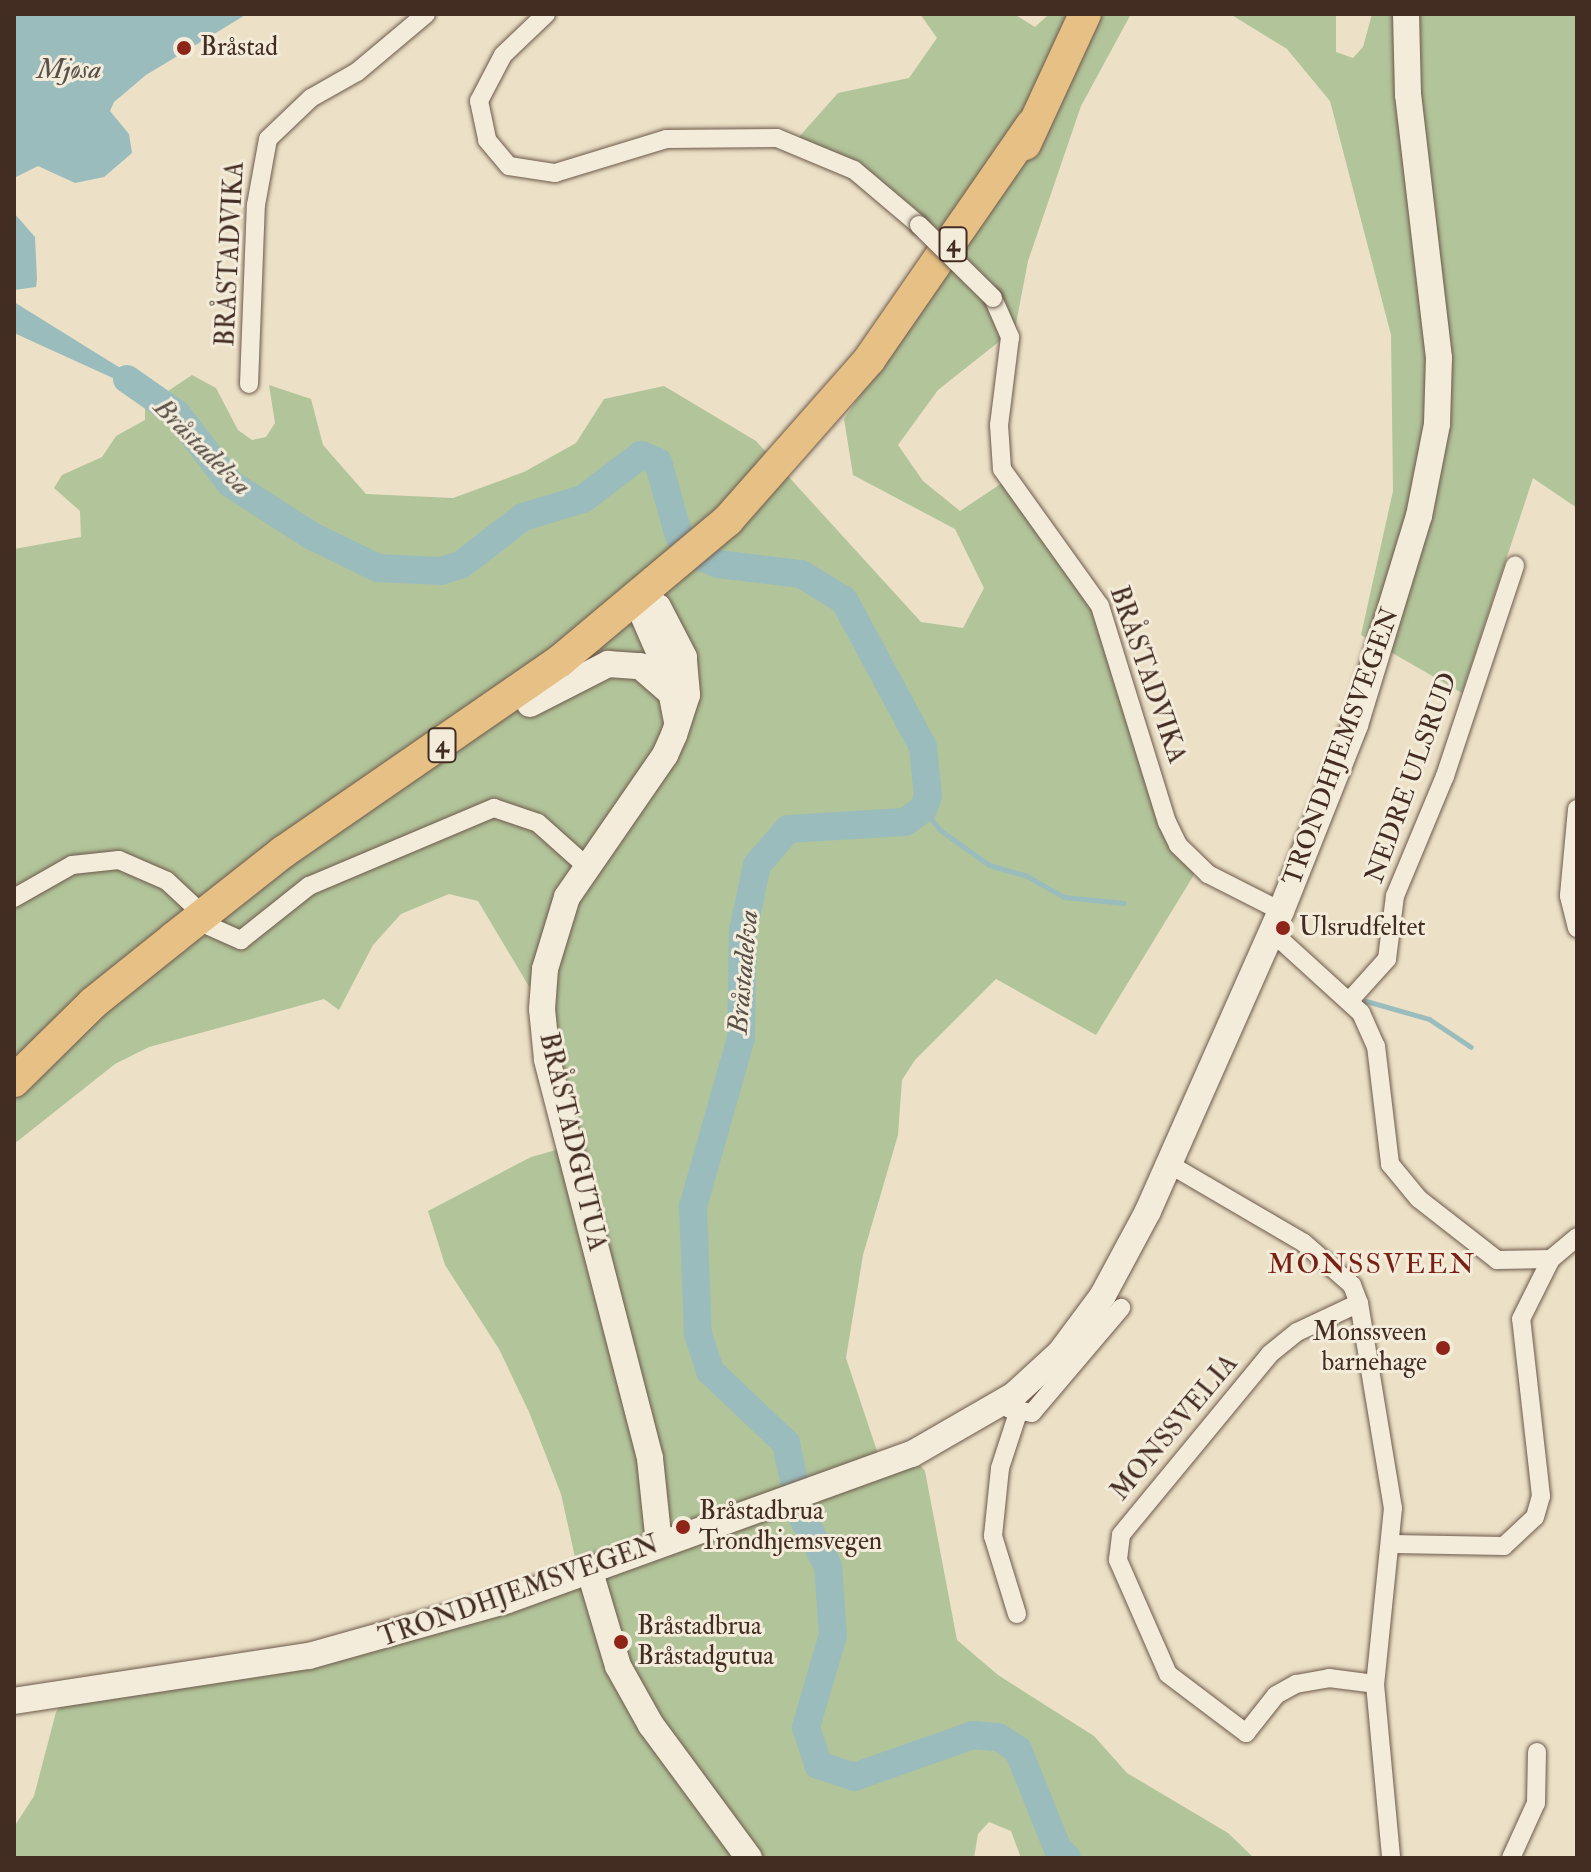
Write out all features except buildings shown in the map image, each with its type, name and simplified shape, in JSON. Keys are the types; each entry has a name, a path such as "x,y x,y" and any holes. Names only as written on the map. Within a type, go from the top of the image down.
{"highway":[{"name":"4","path":"244,886 530,704 656,599 761,499 910,306 1032,125 1085,14"},
{"name":"4","path":"14,1081 103,995 244,886 656,599"}],"main road":[{"name":"TRONDHJEMSVEGEN","path":"14,1701 365,1644 590,1572 659,1544 870,1471 1009,1408 1060,1353 1103,1295 1169,1164 1277,922 1398,594 1437,424 1438,312 1408,95 1406,14"},
{"path":"656,599 677,722"},
{"name":"BRÅSTADGUTUA","path":"656,599 684,657 687,695 658,767 585,865 567,897 545,969 547,1059 645,1434 659,1544"},
{"path":"530,704 608,664 640,666 670,692"},
{"path":"590,1572 618,1666 651,1725 749,1858"}],"street":[{"name":"BRÅSTADVIKA","path":"249,384 256,205 268,139 311,98 357,72 426,14"},
{"name":"BRÅSTADVIKA","path":"546,14 503,55 479,101 487,140 509,166 530,174 555,173 666,139 777,138 854,170 919,225 993,298 1010,337 999,425 1002,469 1100,606 1167,822 1178,845 1208,874 1277,922 1351,999"},
{"name":"NEDRE ULSRUD","path":"1351,999 1387,959 1395,896 1445,776 1515,565"},
{"path":"209,926 241,940 309,886 494,808 538,823 585,865"},
{"path":"1577,809 1569,896 1577,928"},
{"path":"14,898 72,865 119,860 167,881 194,906"},
{"path":"1351,999 1376,1046 1390,1164 1419,1199 1480,1252 1523,1263 1551,1259"},
{"path":"1169,1164 1304,1243 1352,1285 1359,1303 1380,1408 1393,1544 1375,1684 1391,1858"},
{"path":"1393,1544 1504,1546 1535,1517 1541,1496 1521,1319 1551,1259 1577,1237"},
{"name":"MONSSVELIA","path":"1359,1303 1297,1332 1270,1354 1121,1535 1118,1560 1168,1674 1246,1733 1276,1695 1296,1684 1329,1678 1375,1684"},
{"name":"TRONDHJEMSVEGEN","path":"1009,1408 1032,1413 1121,1308"},
{"path":"1009,1408 993,1536 1017,1614"},
{"path":"1511,1858 1536,1803 1537,1752"}],"green space":[{"path":"920,14 1014,14 1035,27 1049,14 1131,14 1081,106 1028,261 1015,329 938,390 898,445 923,481 960,511 1008,479 1093,590 1157,807 1200,865 1096,1035 996,979 915,1060 902,1080 898,1135 863,1255 846,1358 881,1463 919,1464 925,1471 957,1640 998,1675 1094,1736 1127,1773 1228,1833 1254,1858 1021,1858 1011,1831 989,1822 978,1834 974,1858 14,1858 14,1827 34,1796 56,1712 67,1698 227,1667 578,1571 561,1494 529,1412 499,1349 445,1265 428,1211 531,1157 556,1150 560,1142 537,1000 478,901 449,894 401,914 373,945 339,1010 324,999 149,1047 115,1064 14,1144 14,549 81,537 80,511 54,488 62,475 102,457 116,436 145,420 145,405 126,384 130,374 168,391 192,375 216,388 238,430 252,440 266,437 275,423 269,385 311,399 323,445 366,494 453,498 524,472 576,443 604,399 664,386 756,441 921,622 963,628 984,588 955,529 853,475 844,419 951,261 798,138 838,93 909,78 937,38"},
{"path":"1230,14 1336,14 1336,52 1353,58 1363,47 1372,14 1577,14 1577,508 1533,478 1462,693 1361,635 1393,491 1391,335 1330,101 1287,49"}],"water":[{"name":"Mjøsa","path":"14,14 247,14 146,75 114,102 110,111 129,134 132,153 104,177 75,183 38,166 14,178"},
{"path":"14,213 35,237 36,287 14,290"},
{"path":"14,302 130,374 126,384 14,333"}],"waterway":[{"name":"Bråstadelva","path":"127,379 177,414 231,484 312,536 378,568 441,571 462,564 523,517 583,499 641,455 658,462 679,536 691,553 718,564 801,574 844,600 923,747 928,796 923,809 905,822 788,829 757,865 743,931 741,1038 693,1206 698,1334 710,1371 786,1443 801,1514 828,1566 833,1635 806,1727 818,1765 854,1777 973,1735 998,1737 1018,1750 1057,1847 1067,1858"},
{"path":"923,809 940,830 989,865 1025,875 1064,897 1124,903"},
{"path":"1366,1001 1429,1019 1471,1047"}],"place":[{"name":"Bråstad","path":"184,48"},
{"name":"Ulsrudfeltet","path":"1283,928"},
{"name":"Monssveen barnehage","path":"1443,1348"},
{"name":"Bråstadbrua Trondhjemsvegen","path":"683,1527"},
{"name":"Bråstadbrua Bråstadgutua","path":"621,1642"}],"district":[{"name":"MONSSVEEN","path":"1372,1265"}]}
